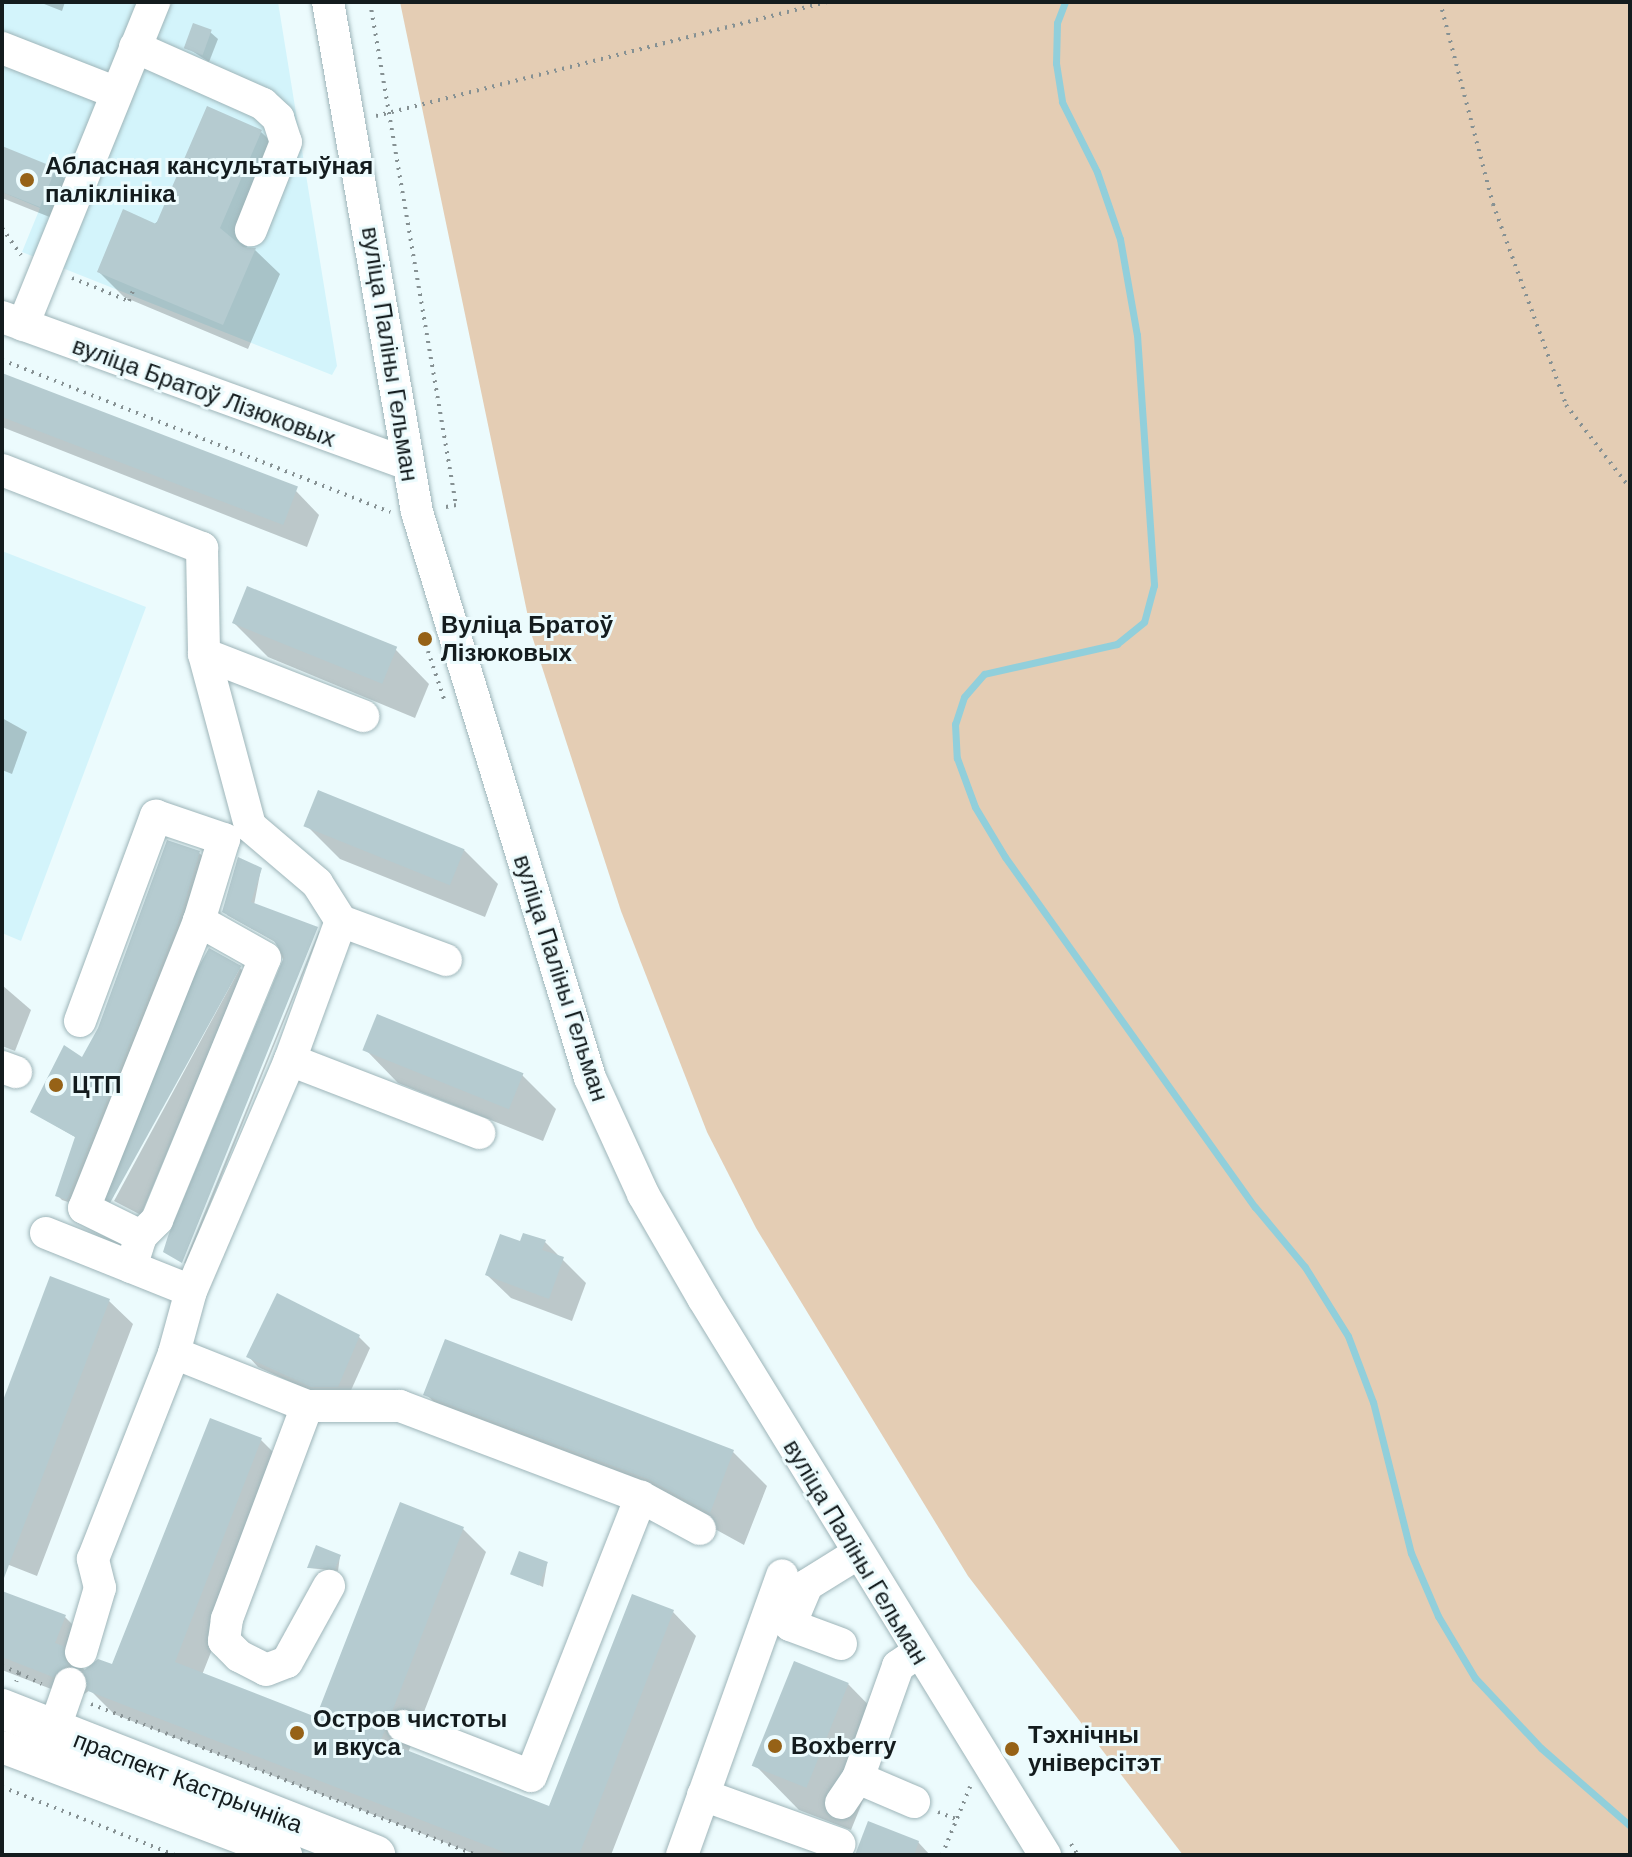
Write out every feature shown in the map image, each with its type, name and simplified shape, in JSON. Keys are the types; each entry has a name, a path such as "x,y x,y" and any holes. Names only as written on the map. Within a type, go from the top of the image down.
{"main road":[{"name":"праспект Кастрычніка","path":"10,1691 63,1702 375,1855"}],"street":[{"path":"12,321 117,93 154,2"},
{"name":"вуліца Паліны Гельман","path":"328,2 417,512 590,1078 643,1194 917,1653 1045,1855"},
{"path":"135,47 263,104 278,118 286,142 251,230"},
{"path":"2,48 117,93"},
{"name":"вуліца Братоў Лізюковых","path":"12,321 407,464"},
{"path":"2,470 202,548 204,654 237,833 84,1208 141,1236"},
{"path":"204,654 363,716"},
{"path":"80,1021 156,816 237,833 317,883 341,921 446,960"},
{"path":"131,1267 141,1236 157,1220 265,958 199,921"},
{"path":"81,1652 100,1588 93,1559 174,1353 191,1291 290,1060 341,921"},
{"path":"290,1060 479,1133"},
{"path":"46,1233 191,1291"},
{"path":"174,1353 307,1406 400,1406 641,1497 700,1529"},
{"path":"307,1406 227,1619 224,1641 239,1656 266,1670 287,1662 329,1586"},
{"path":"403,1726 531,1776 641,1497"},
{"path":"841,1644 790,1625 807,1585 857,1554"},
{"path":"682,1855 782,1575"},
{"path":"914,1802 850,1790 898,1666 917,1653"},
{"path":"2,1747 286,1855"},
{"path":"703,1795 839,1844"}],"path":[{"path":"2,360 397,515 456,505 370,2"},
{"path":"349,123 828,2"},
{"path":"1440,2 1493,204 1566,405 1630,488"},
{"path":"394,215 406,212"},
{"path":"410,307 423,307"},
{"path":"10,1691 63,1702 476,1855"},
{"path":"942,1855 975,1778"},
{"path":"2,1787 174,1855"}],"shaded area":[{"path":"2,2 278,2 337,366 332,375 22,252 40,208 2,192"},
{"path":"400,2 1630,2 1630,1855 1183,1855 968,1576 756,1228 707,1132 621,911 532,636"},
{"path":"2,551 146,607 21,941 2,933"}],"building":[{"path":"193,23 212,30 203,55 184,48"},
{"path":"207,106 262,130 220,228 243,247 256,248 223,325 97,272 123,209 156,224"},
{"name":"Абласная кансультатыўная паліклініка","path":"2,146 56,168 40,207 2,192"},
{"path":"2,373 298,487 283,525 2,417"},
{"path":"247,586 397,647 382,684 232,623"},
{"path":"318,790 464,849 450,885 303,826"},
{"path":"167,840 200,851 181,915 67,1200 55,1196 75,1137 30,1112 64,1045 82,1057 98,1028"},
{"path":"238,857 262,868 251,902 318,927 182,1263 163,1252 168,1236 284,957 274,941 222,912"},
{"path":"209,948 241,966 110,1203 78,1185"},
{"path":"377,1014 523,1073 509,1109 362,1050"},
{"path":"523,1233 546,1240 542,1250 564,1257 549,1299 485,1275 500,1234 520,1241"},
{"path":"50,1276 110,1299 4,1578 2,1403"},
{"path":"277,1293 360,1335 338,1387 311,1387 246,1357"},
{"path":"445,1339 734,1450 710,1513 648,1479 423,1395"},
{"path":"210,1418 262,1438 175,1662 316,1717 400,1502 464,1527 381,1740 549,1806 632,1594 674,1610 579,1855 511,1855 88,1691 83,1671 98,1659 112,1664"},
{"path":"316,1545 341,1555 335,1569 307,1568"},
{"path":"519,1551 548,1562 539,1585 510,1574"},
{"path":"2,1591 66,1615 55,1643 63,1646 68,1665 53,1677 2,1657"},
{"path":"794,1661 849,1683 806,1788 752,1766"},
{"path":"868,1821 919,1841 914,1855 855,1855"}],"waterway":[{"path":"1065,2 1057,23 1056,63 1062,102 1097,172 1120,239 1137,335 1154,585 1144,622 1117,644 984,674 964,697 955,724 957,758 975,807 1005,857 1255,1207 1305,1267 1348,1336 1373,1402 1411,1553 1438,1616 1475,1678 1541,1748 1630,1826"}],"place":[{"name":"Абласная кансультатыўная паліклініка","path":"27,180"},
{"name":"Вуліца Братоў Лізюковых","path":"425,639"},
{"name":"ЦТП","path":"56,1085"},
{"name":"Остров чистоты и вкуса","path":"297,1733"},
{"name":"Boxberry","path":"775,1746"},
{"name":"Тэхнічны універсітэт","path":"1012,1749"}]}
